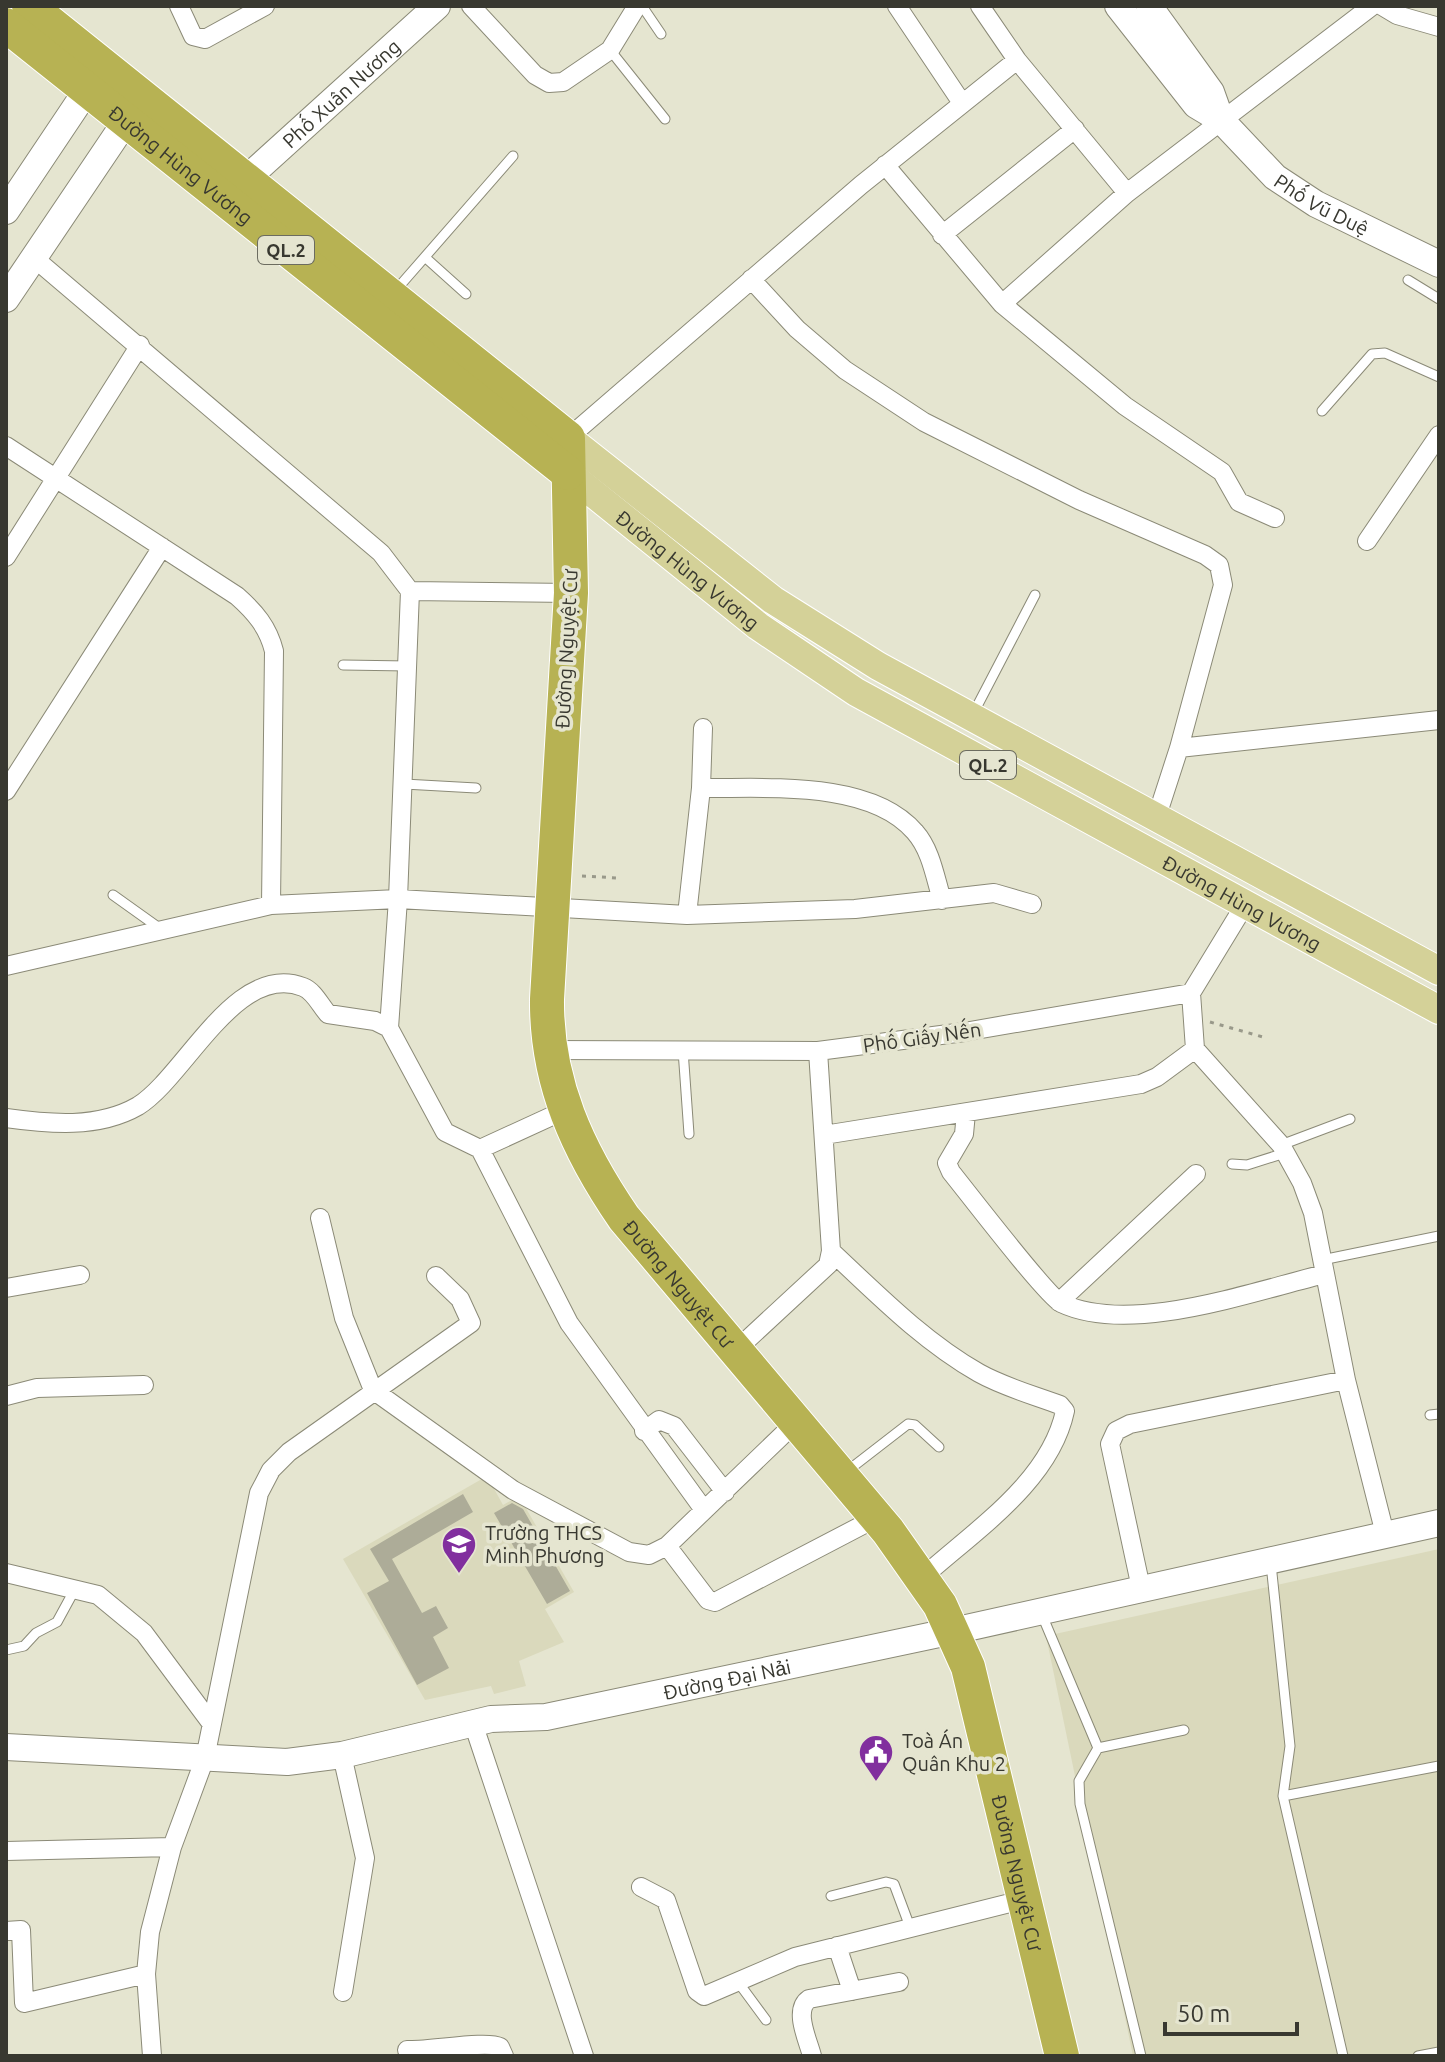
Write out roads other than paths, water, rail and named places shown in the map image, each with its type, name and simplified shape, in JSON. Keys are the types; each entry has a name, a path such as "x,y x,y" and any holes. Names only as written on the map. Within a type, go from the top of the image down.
{"highway":[{"name":"Đường Hùng Vương","path":"29,6 568,438"},
{"name":"Đường Hùng Vương","path":"6,25 568,473"},
{"name":"Đường Nguyệt Cư","path":"568,438 571,593 547,999 549,1050 565,1110 593,1173 608,1196 923,1577 953,1631 973,1682 1062,2056"}],"main road":[{"name":"Đường Hùng Vương","path":"568,438 773,600 878,666 1439,971"},
{"name":"Đường Hùng Vương","path":"568,473 758,626 856,692 1439,1010"},
{"path":"1270,919 1287,890"}],"street":[{"path":"179,6 193,36 205,39 265,6"},
{"name":"Phố Xuân Nương","path":"246,179 437,6"},
{"path":"471,6 535,75 549,83 563,82 610,50 640,6"},
{"path":"897,6 962,103"},
{"path":"980,6 1017,60 1127,193"},
{"name":"Phố Vũ Duệ","path":"1118,6 1196,105 1221,120 1285,183 1316,204 1439,264"},
{"name":"Phố Vũ Duệ","path":"1149,6 1211,92 1221,120"},
{"path":"1002,304 1127,193 1372,6"},
{"path":"1382,6 1397,15 1439,27"},
{"path":"568,438 885,165 1017,60"},
{"path":"6,211 87,90"},
{"path":"6,299 126,121"},
{"path":"942,235 1075,129"},
{"path":"885,165 1002,304 1125,406 1222,472 1239,502 1275,518"},
{"path":"34,258 381,553 410,591 404,784 389,1028 445,1132 480,1149 569,1323 644,1431 704,1510"},
{"path":"751,279 797,329 845,370 924,422 1079,500 1205,555 1219,565 1223,585 1179,748 1156,819"},
{"path":"6,557 140,345"},
{"path":"1367,541 1439,435"},
{"path":"6,446 237,596 261,620 270,635 274,651 271,905"},
{"path":"6,791 162,547"},
{"path":"410,591 571,593"},
{"path":"1179,748 1439,720"},
{"path":"687,915 701,788 703,728"},
{"path":"701,788 811,789 852,796 914,830 928,854 942,900"},
{"path":"6,966 271,905 398,899 687,915 855,909 994,893 1032,904"},
{"path":"1244,906 1191,993 1195,1049 1283,1149 1302,1183 1313,1213 1346,1380 1385,1534"},
{"path":"6,1118 57,1125 95,1120 137,1106 169,1077 233,1005 252,992 280,985 302,986 312,992 328,1014 375,1021 389,1028"},
{"name":"Phố Giấy Nến","path":"549,1050 818,1051 964,1032 1191,993"},
{"path":"824,1135 1141,1084 1157,1077 1195,1049"},
{"path":"734,1352 828,1265 831,1251 818,1051"},
{"path":"480,1149 565,1110"},
{"path":"966,1113 964,1134 947,1163 951,1172 1059,1302 1105,1313 1143,1313 1186,1307 1324,1267"},
{"path":"1059,1302 1196,1174"},
{"path":"320,1218 344,1318 373,1390 538,1506 629,1552 649,1555 667,1546 795,1423"},
{"path":"831,1251 918,1332 948,1354 982,1375 1060,1405 1065,1411 1044,1461 1027,1482 923,1577"},
{"path":"6,1288 80,1275"},
{"path":"152,2056 146,1974 150,1932 172,1847 205,1758 259,1493 271,1470 373,1390 471,1323 460,1299 436,1276"},
{"path":"1141,1588 1110,1444 1116,1431 1130,1424 1346,1380"},
{"path":"6,1396 37,1388 144,1385"},
{"path":"644,1431 665,1420 725,1492"},
{"path":"667,1546 708,1600 715,1602 876,1518"},
{"name":"Đường Đại Nải","path":"6,1747 287,1762 342,1755 473,1723 507,1717 546,1717 953,1631 1439,1523"},
{"path":"6,1573 98,1595 144,1633 211,1723"},
{"path":"473,1723 584,2056"},
{"path":"342,1755 365,1858 343,1992"},
{"path":"6,1851 172,1847"},
{"path":"641,1887 666,1900 697,1991 704,1996 795,1957 1026,1899"},
{"path":"6,1931 21,1930 24,2003 146,1974"},
{"path":"837,1946 852,1991"},
{"path":"812,2056 801,2011 803,2003 899,1982"},
{"path":"407,2050 447,2050 492,2042 500,2047 504,2056"}],"lane":[{"path":"640,6 661,34"},
{"path":"610,50 665,119"},
{"path":"391,296 427,259 513,156"},
{"path":"427,259 466,294"},
{"path":"1408,280 1439,299"},
{"path":"1322,411 1372,354 1385,353 1439,377"},
{"path":"971,717 1035,595"},
{"path":"343,665 408,666"},
{"path":"404,784 476,788"},
{"path":"113,895 162,930"},
{"path":"683,1050 689,1134"},
{"path":"1232,1164 1247,1165 1350,1119"},
{"path":"1324,1267 1439,1236"},
{"path":"841,1476 908,1424 915,1425 939,1447"},
{"path":"1270,1559 1290,1746 1283,1796 1343,2056"},
{"path":"6,1650 24,1646 36,1633 57,1622 75,1589"},
{"path":"1041,1611 1098,1748"},
{"path":"1141,2056 1080,1804 1079,1781 1098,1748 1184,1730"},
{"path":"1283,1796 1439,1766"},
{"path":"831,1896 886,1882 894,1884 910,1927"},
{"path":"738,1982 766,2020"},
{"path":"1418,2056 1439,2052"}],"place":[{"name":"Trường THCS Minh Phương","path":"459,1575"},
{"name":"Toà Án Quân Khu 2","path":"876,1783"}]}
